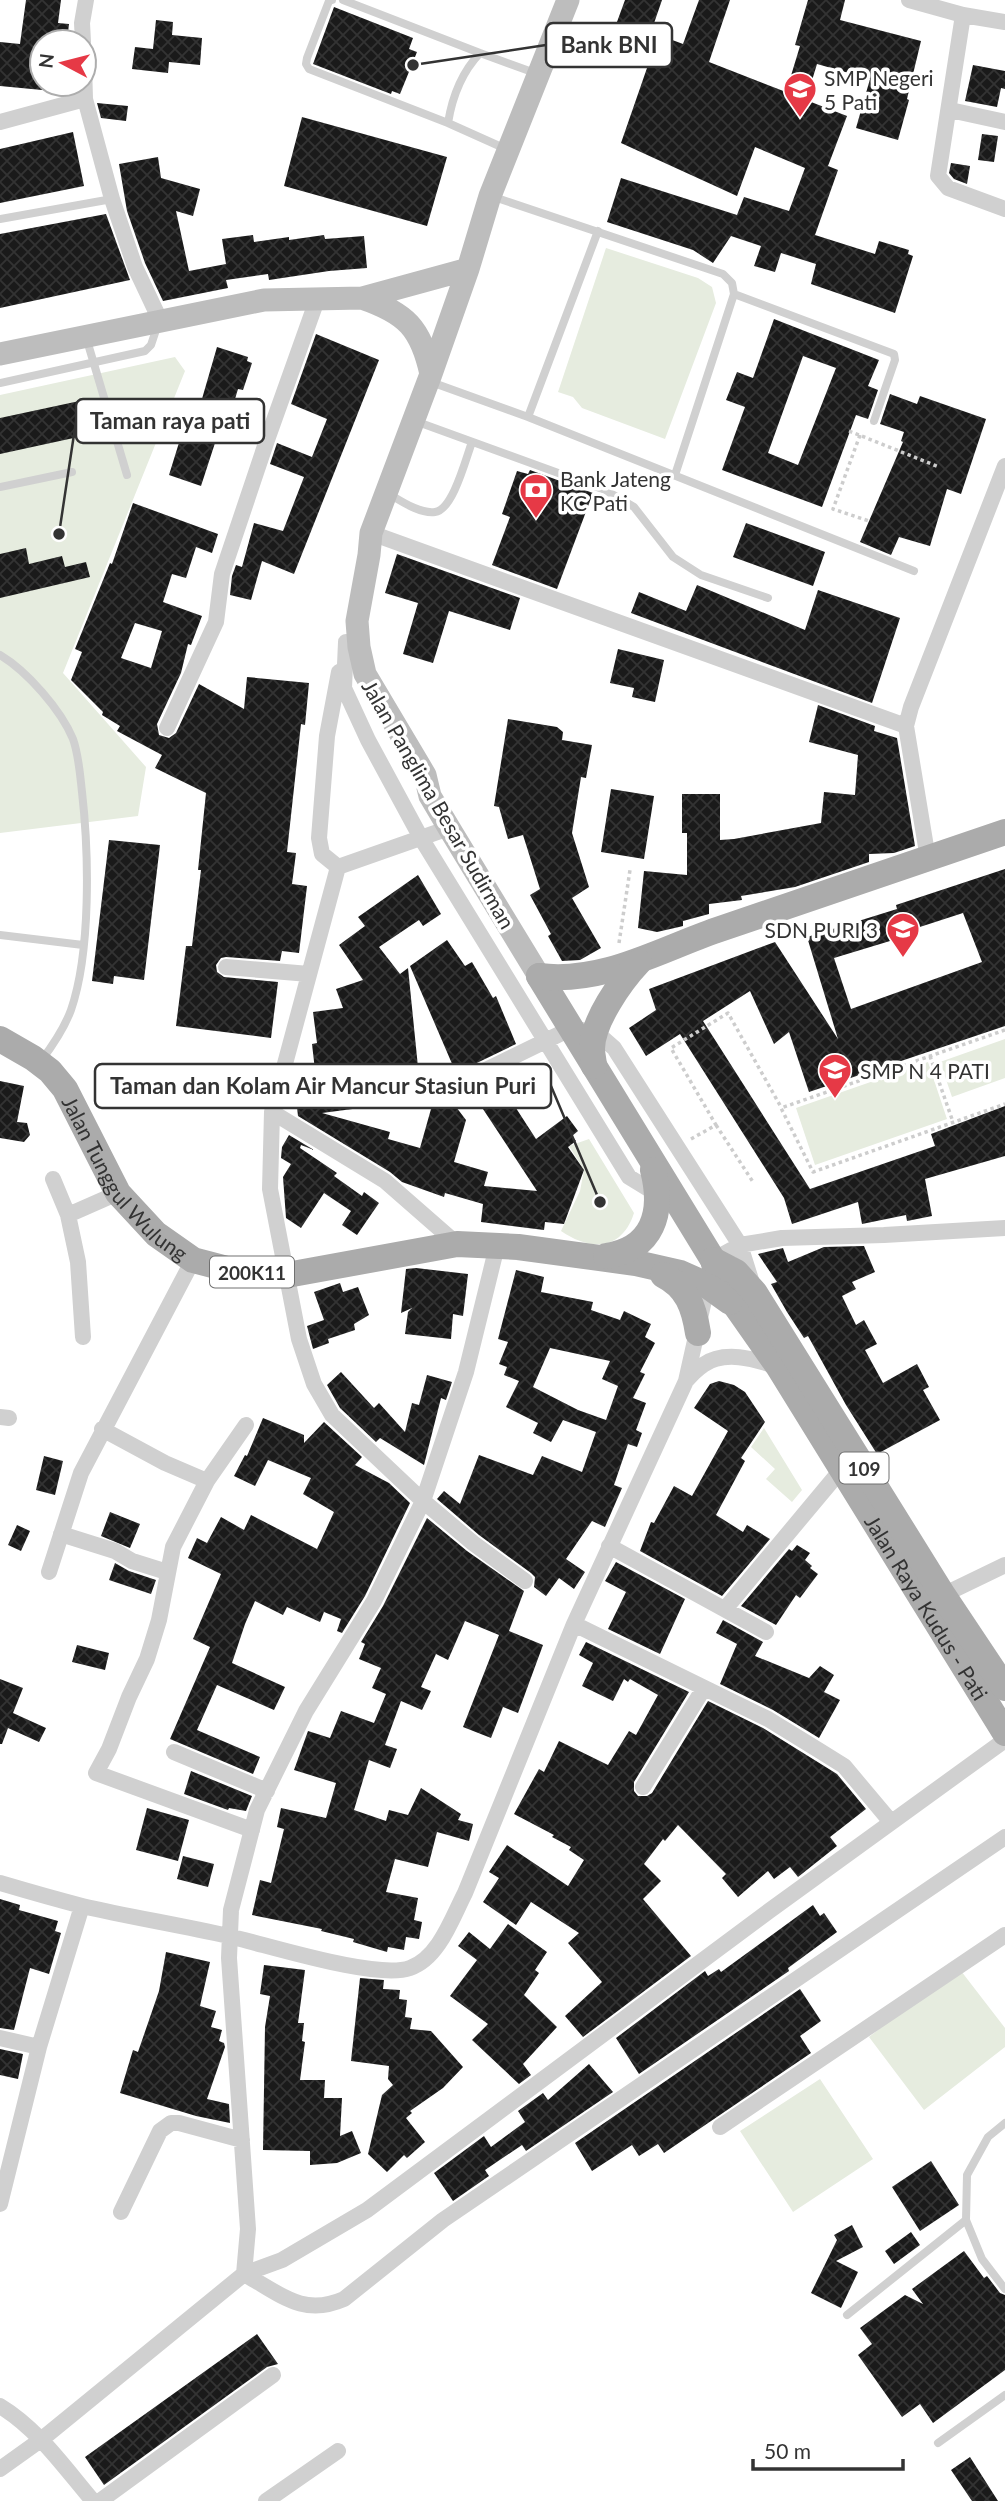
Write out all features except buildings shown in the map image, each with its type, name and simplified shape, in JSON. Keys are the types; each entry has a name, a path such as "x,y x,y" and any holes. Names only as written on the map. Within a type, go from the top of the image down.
{"main road":[{"name":"Jalan Panglima Besar Sudirman","path":"568,0 491,196 430,378 371,533 357,621 365,674 425,775 430,796 539,976 584,1030"},
{"path":"0,354 264,300 362,298 468,270"},
{"path":"362,298 389,307 411,325 426,348 430,378"},
{"path":"371,533 357,552 350,582 345,620 346,642 356,681 369,708 415,785 430,796"},
{"path":"539,976 562,979 616,969 715,931 1005,832"},
{"path":"643,958 620,985 603,1014 584,1030 592,1048 594,1066 713,1260 719,1282 745,1300"},
{"name":"Jalan Tunggul Wulung","path":"0,1039 40,1063 65,1088 118,1193 156,1234 193,1260 235,1271 287,1275 457,1244 497,1245 636,1263"},
{"path":"602,1259 634,1248 652,1228 657,1195 651,1161"},
{"path":"636,1263 680,1273 745,1300"},
{"path":"636,1263 667,1276 678,1284 692,1303 698,1333"},
{"name":"Jalan Raya Kudus - Pati","path":"745,1300 778,1366 1005,1733"},
{"name":"Jalan Raya Kudus - Pati","path":"745,1300 1005,1688"}],"street":[{"path":"82,28 86,0"},
{"path":"909,0 963,15 1005,22"},
{"path":"963,15 938,176 948,188 1005,209"},
{"path":"0,122 85,99 112,198 135,267 160,320"},
{"path":"950,110 1005,122"},
{"path":"167,728 216,622 222,574 318,297"},
{"path":"928,859 905,726 1005,466"},
{"path":"371,533 905,726"},
{"path":"346,642 344,688 368,740 421,838 632,1180 681,1208"},
{"path":"338,867 322,854 319,838 331,705 346,642"},
{"path":"338,867 449,828"},
{"path":"338,867 272,1112 270,1189 299,1339 314,1384 332,1415 423,1501 473,1543 525,1581"},
{"path":"226,967 309,974"},
{"path":"404,1099 445,1090 547,1040 584,1030 614,1048 740,1245 745,1300"},
{"path":"272,1112 385,1181 457,1244"},
{"path":"53,1179 68,1215 78,1262 83,1337"},
{"path":"68,1215 118,1193"},
{"path":"0,1883 82,1906 229,1936 377,1972 411,1968 424,1960 446,1931 465,1893 574,1624 686,1381 713,1260 740,1245 782,1238 1005,1228"},
{"path":"244,2274 248,2229 229,1936 231,1910 257,1810 306,1711 374,1601 423,1501 466,1372 497,1245"},
{"path":"49,1572 80,1473 193,1260"},
{"path":"686,1381 703,1364 733,1357 778,1366"},
{"path":"246,1425 207,1481 173,1547 159,1620 147,1659 96,1773 252,1830"},
{"path":"102,1429 165,1463 207,1481"},
{"path":"724,1609 841,1470"},
{"path":"61,1534 115,1551 131,1561 167,1572"},
{"path":"609,1546 766,1632"},
{"path":"943,1595 1005,1565"},
{"path":"574,1624 768,1719 844,1766 891,1822"},
{"path":"643,1787 705,1688"},
{"path":"0,2469 41,2439 244,2274 282,2260 368,2210 1005,1740"},
{"path":"174,1752 267,1791"},
{"path":"244,2274 309,2307 326,2307 344,2299 443,2220 1005,1838"},
{"path":"0,2204 39,2047 82,1906"},
{"path":"720,2127 1005,1935"},
{"path":"0,2038 39,2047"},
{"path":"121,2212 160,2131 166,2126 179,2123 242,2140"},
{"path":"100,2501 273,2375"},
{"path":"0,2406 15,2415 41,2439 93,2501"},
{"path":"266,2501 338,2451"}],"lane":[{"path":"332,0 329,1 307,58 309,69 448,123 509,150"},
{"path":"343,0 539,74"},
{"path":"448,123 450,107 468,65 480,53"},
{"path":"491,196 723,274 732,283 734,294 676,475"},
{"path":"0,219 112,198"},
{"path":"528,417 598,231"},
{"path":"734,294 894,354 895,360 874,421"},
{"path":"0,383 145,351 151,345 160,320"},
{"path":"86,335 127,475"},
{"path":"430,378 914,572"},
{"path":"414,421 605,490 634,507 673,557 701,575 768,598"},
{"path":"387,493 422,510 436,513 448,506 472,442"},
{"path":"0,487 72,472"},
{"path":"0,656 12,663 56,709 72,739 79,769 87,833 83,945 71,1010 60,1035 40,1063"},
{"path":"0,935 83,945"},
{"path":"1005,2123 988,2137 967,2175 967,2220 982,2259 1005,2289"},
{"path":"847,2315 967,2220"},
{"path":"938,2443 1005,2395"}],"path":[{"path":"849,431 939,467"},
{"path":"860,435 833,509 869,521"},
{"path":"616,969 630,870"},
{"path":"753,1182 671,1048 728,1013 813,1172 1005,1104"},
{"path":"781,1108 1005,1030"},
{"path":"930,1056 953,1122"},
{"path":"677,1147 716,1125"}],"shaded area":[{"path":"606,248 698,278 712,287 716,303 665,439 582,408 573,397 558,392"},
{"path":"175,357 185,371 63,673 146,767 138,816 0,833 0,395"},
{"path":"1005,1039 1005,1078 952,1097 940,1062"},
{"path":"928,1062 947,1119 815,1165 796,1108"},
{"path":"589,1139 634,1213 622,1235 604,1244 583,1242 561,1231 580,1191 584,1170 569,1146"},
{"path":"764,1428 802,1490 792,1502 766,1479 775,1469 751,1447"},
{"path":"958,1967 1005,2028 1005,2047 924,2110 869,2037"},
{"path":"820,2079 873,2159 793,2212 740,2131"}],"place":[{"name":"Bank BNI","path":"413,65"},
{"name":"SMP Negeri 5 Pati","path":"800,119"},
{"name":"Bank Jateng KC Pati","path":"536,520"},
{"name":"Taman raya pati","path":"59,534"},
{"name":"SDN PURI 3","path":"903,959"},
{"name":"SMP N 4 PATI","path":"835,1100"},
{"name":"Taman dan Kolam Air Mancur Stasiun Puri","path":"600,1202"}]}
